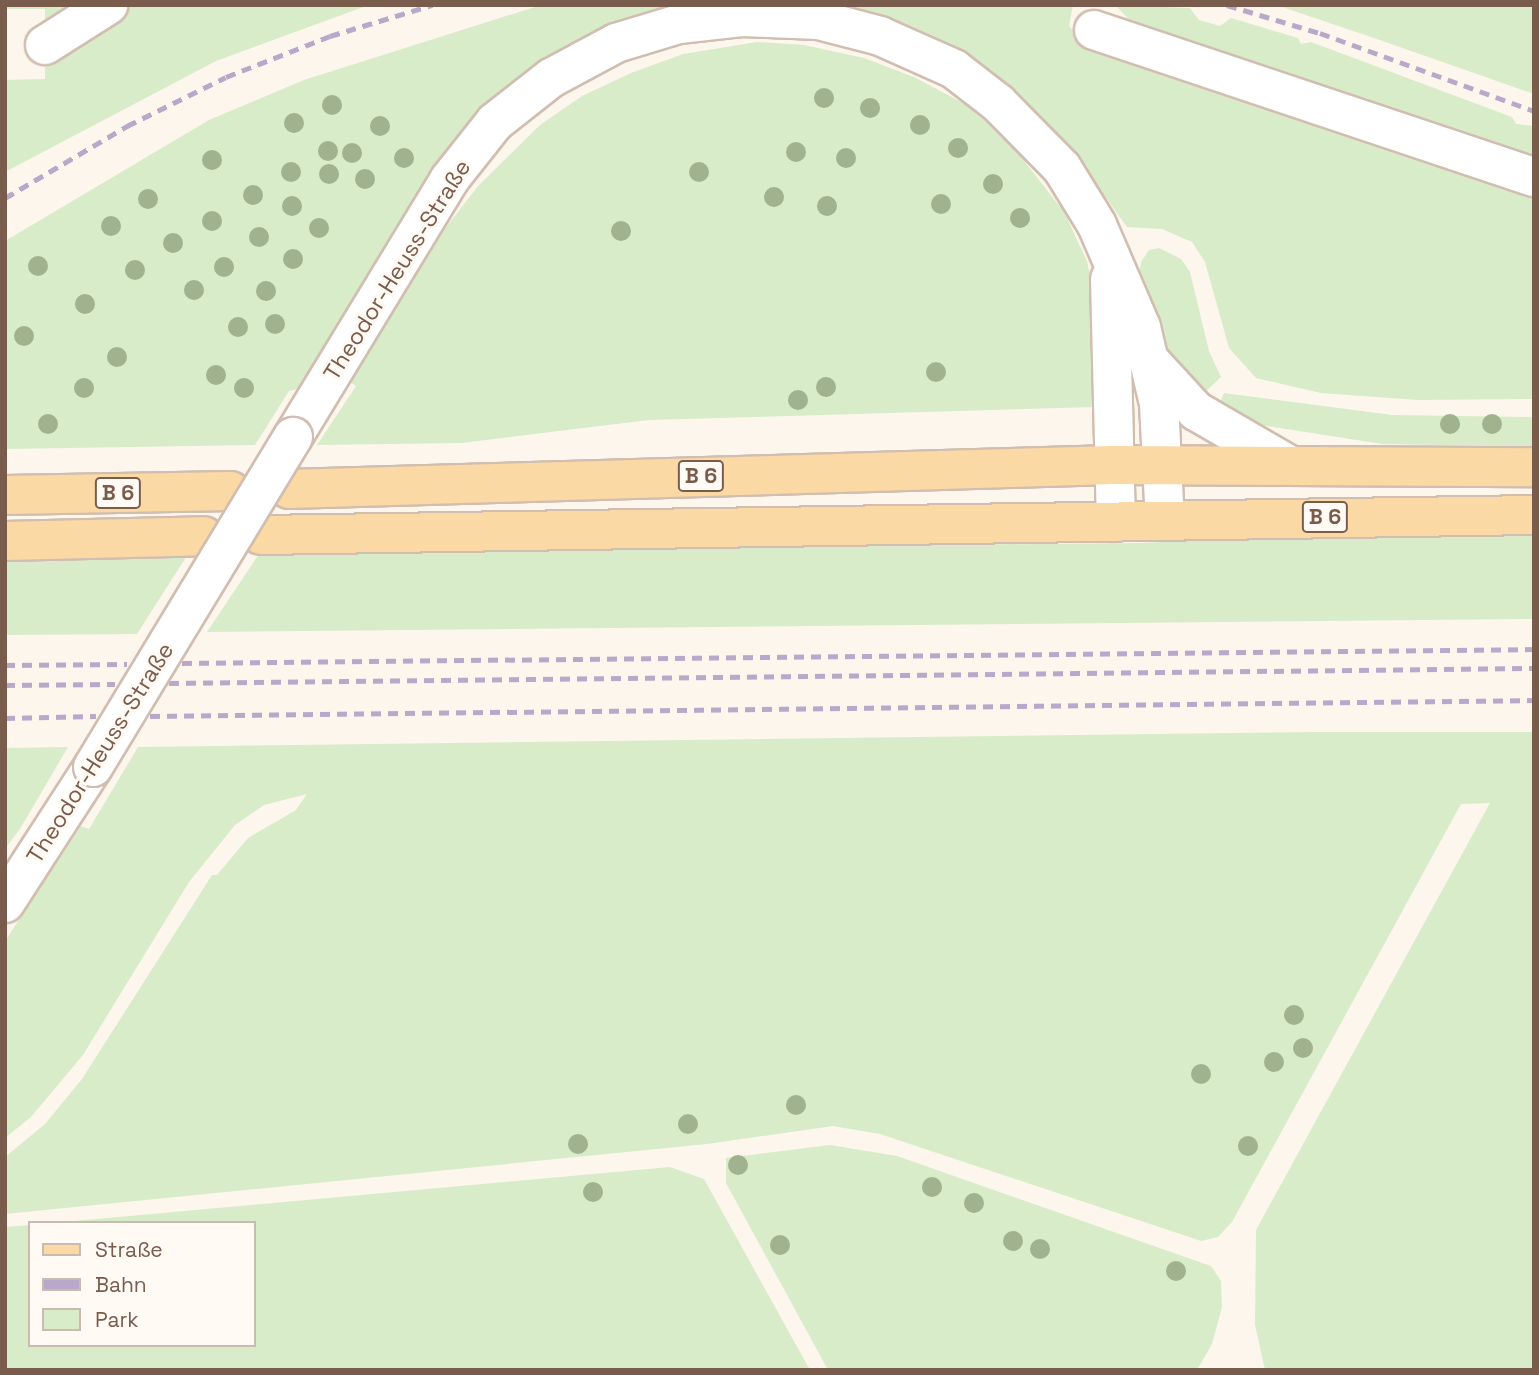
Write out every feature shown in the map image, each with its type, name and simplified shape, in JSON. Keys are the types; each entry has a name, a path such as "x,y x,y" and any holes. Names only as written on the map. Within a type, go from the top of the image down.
{"main road":[{"name":"B 6","path":"289,489 1113,465 1534,467"},
{"name":"B 6","path":"5,495 231,491"},
{"name":"B 6","path":"261,535 1534,515"},
{"name":"B 6","path":"5,541 204,536"}],"street":[{"path":"45,45 108,5"},
{"name":"Theodor-Heuss-Straße","path":"5,903 93,767 449,180 495,122 551,78 605,48 679,24 742,17 819,20 880,36 954,69 998,103 1062,168 1107,249 1141,327 1159,404 1166,521"},
{"path":"1094,30 1534,177"},
{"name":"Theodor-Heuss-Straße","path":"1107,249 1113,313 1113,465 1116,522"},
{"path":"1149,360 1196,411 1289,465"}],"green space":[{"path":"5,5 369,5 216,61 5,172 5,80 45,79 45,9 5,9"},
{"path":"541,5 704,5 515,84 460,133 406,210 298,389 289,391 255,445 5,449 5,241 209,120 304,80"},
{"path":"819,5 1073,5 1069,26 1081,39 1534,194 1534,399 1418,400 1321,393 1256,378 1229,348 1205,262 1192,242 1162,229 1127,227 1068,145 1009,86 962,54 915,30"},
{"path":"1115,5 1190,8 1199,20 1220,26 1231,18 1298,38 1301,44 1311,42 1512,117 1516,124 1534,126 1534,173 1158,49"},
{"path":"1276,5 1534,5 1534,94 1374,38"},
{"path":"757,42 804,45 864,58 914,77 965,104 1008,140 1064,212 1087,261 1097,310 1095,407 649,420 462,443 317,445 356,386 350,382 444,230 478,186 540,125 582,96 631,73 683,54"},
{"path":"1159,248 1181,259 1190,272 1209,351 1221,377 1202,395 1167,356 1139,277 1141,262 1149,250"},
{"path":"1224,393 1392,415 1534,417 1534,447 1382,444 1261,425 1218,407"},
{"path":"1420,530 1534,531 1534,619 207,632 261,551 1141,543"},
{"path":"188,554 137,634 5,635 5,559"},
{"path":"1317,732 1534,732 1534,1370 1265,1370 1255,1325 1256,1230 1490,803 1461,804 1232,1222 1218,1237 1201,1241 880,1134 833,1126 707,1144 5,1214 5,1157 45,1124 82,1079 212,875 217,875 248,838 296,810 307,794 264,805 235,825 189,882 83,1055 31,1117 5,1138 5,941 81,826 89,829 138,747"},
{"path":"68,747 20,829 5,849 5,748"},
{"path":"830,1145 897,1156 1211,1266 1221,1281 1222,1307 1212,1344 1197,1370 828,1370 726,1183 726,1158"},
{"path":"670,1167 704,1179 810,1370 5,1370 5,1227 28,1225 28,1347 256,1347 256,1221 74,1221"}],"railway":[{"path":"5,198 127,126 226,77 330,36 432,5"},
{"path":"1227,5 1320,33 1534,111"},
{"path":"182,663 1534,649"},
{"path":"5,665 127,664"},
{"path":"169,683 1534,668"},
{"path":"5,685 115,684"},
{"path":"150,716 1534,700"},
{"path":"5,718 96,716"}]}
